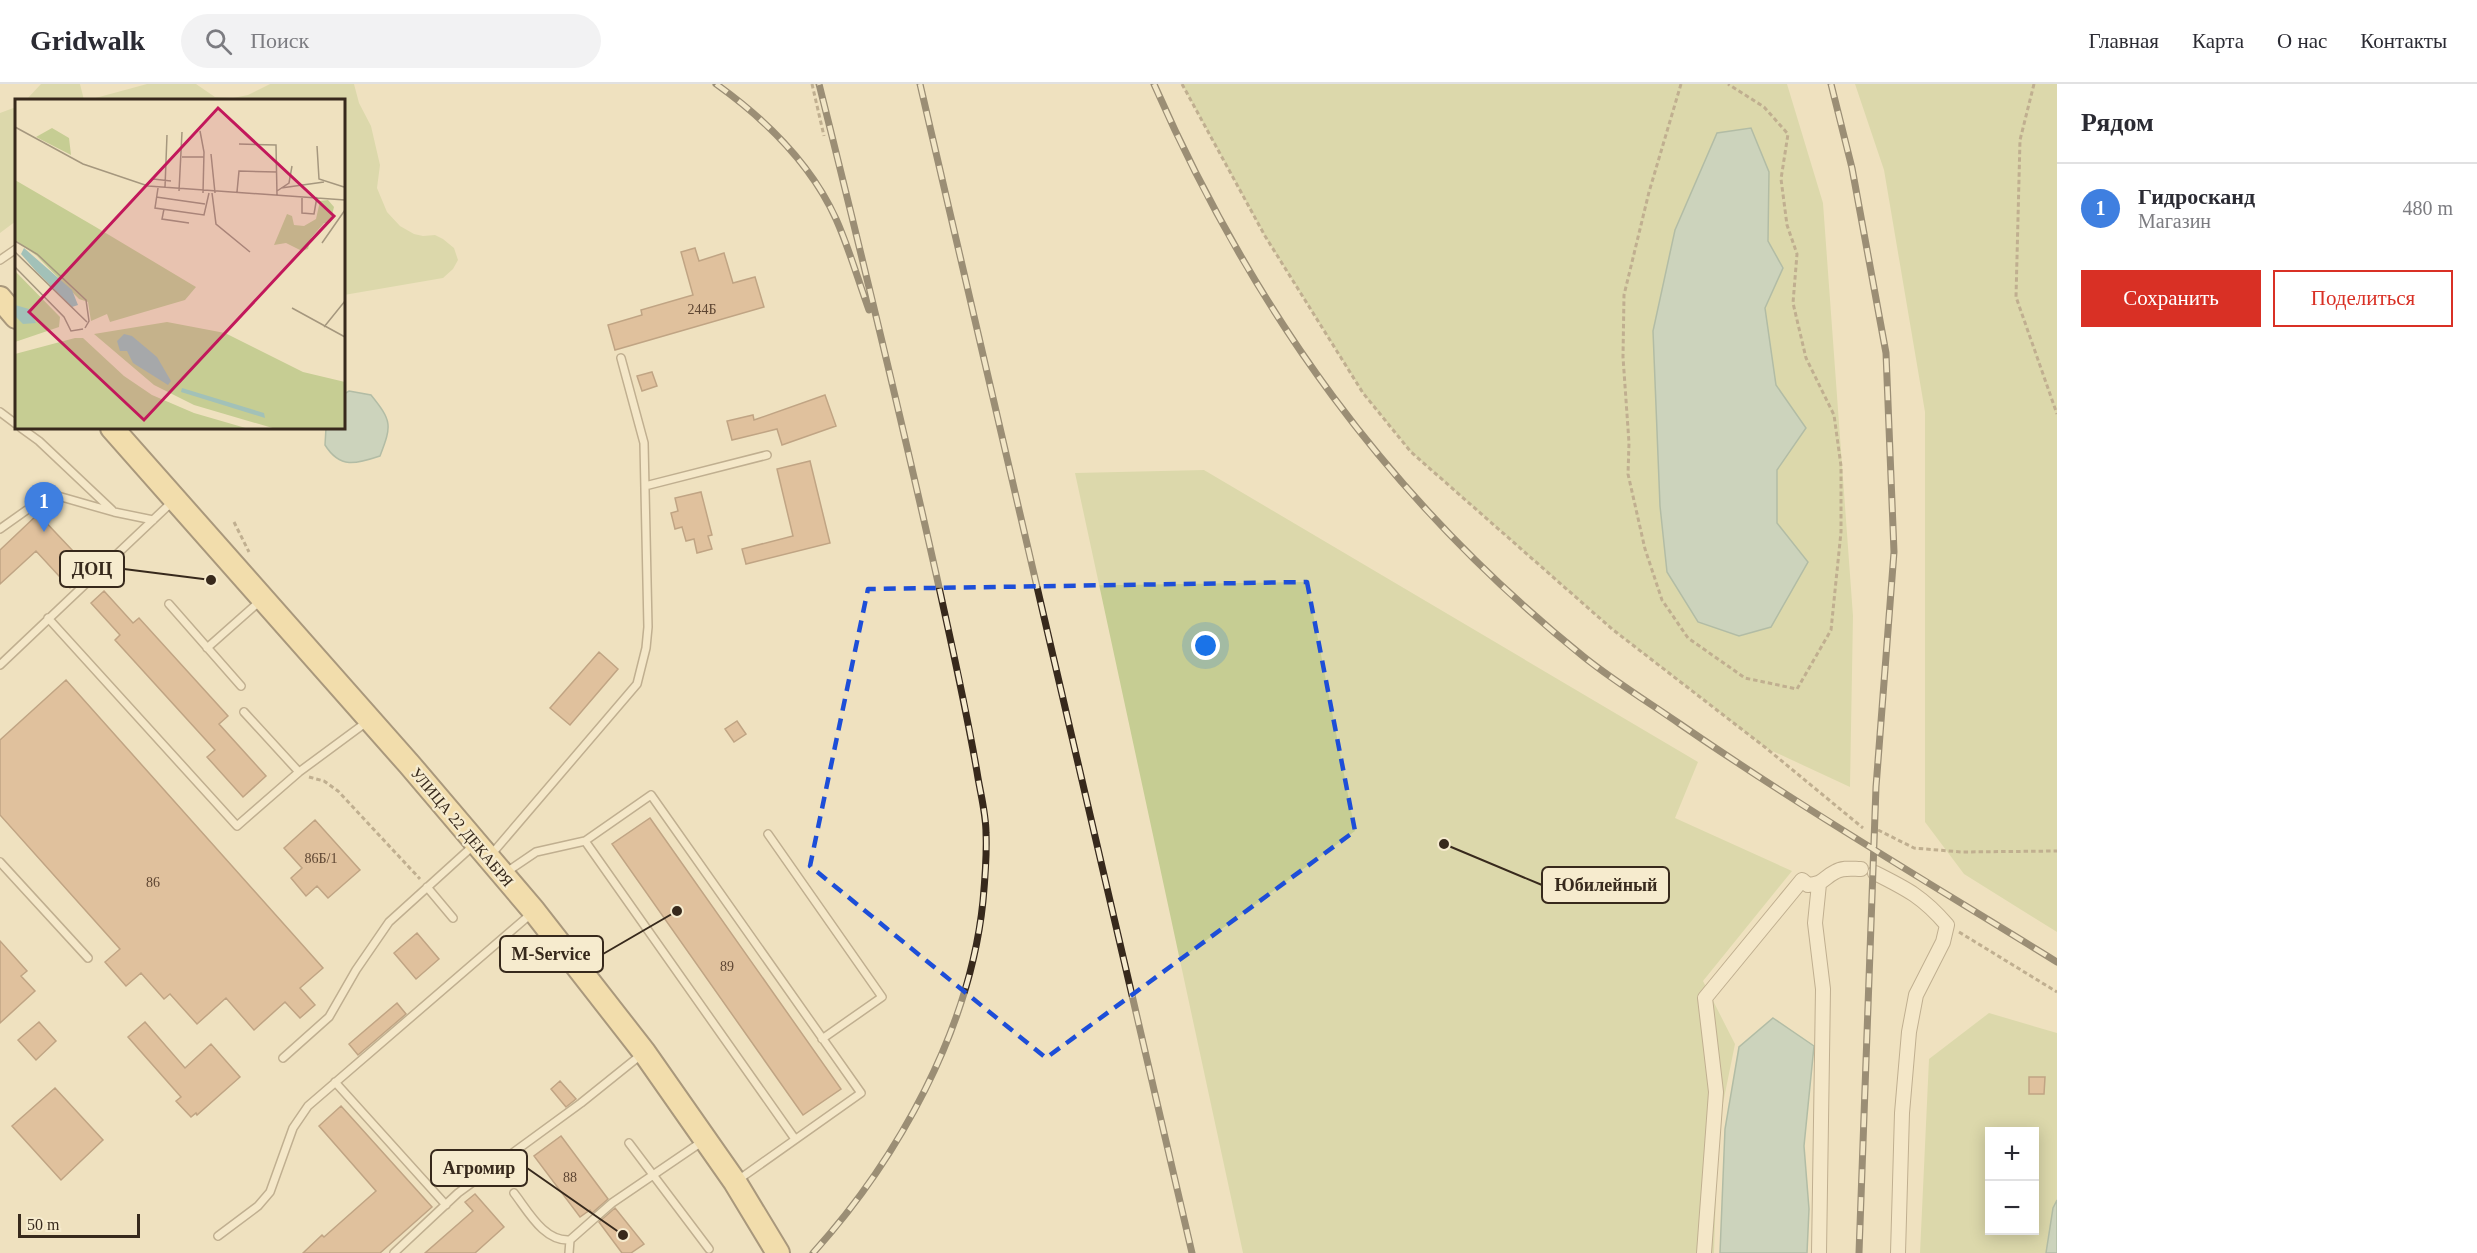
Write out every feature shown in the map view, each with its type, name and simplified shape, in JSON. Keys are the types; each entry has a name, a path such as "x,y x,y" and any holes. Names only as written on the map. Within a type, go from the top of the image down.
{"main road":[{"path":"0,298 15,316"},
{"name":"УЛИЦА 22 ДЕКАБРЯ","path":"113,429 370,719 534,911 644,1052 735,1182 778,1253"}],"street":[{"path":"1704,1253 1716,1092 1705,998 1802,880 1808,885 1819,885 1835,872 1846,868 1868,871 1914,892 1933,908 1947,925 1943,942 1916,995 1909,1032 1902,1113 1898,1253"},
{"path":"1819,885 1815,922 1823,989 1819,1253"}],"lane":[{"path":"0,260 15,250"},
{"path":"489,859 637,684 646,648 648,627 644,443 621,358"},
{"path":"0,412 15,423"},
{"path":"22,429 39,441 114,512"},
{"path":"645,486 767,455"},
{"path":"0,529 49,497 58,496 153,520"},
{"path":"0,665 175,500"},
{"path":"207,648 263,598"},
{"path":"169,604 241,686"},
{"path":"48,618 237,826 299,772 370,719"},
{"path":"244,712 299,772"},
{"path":"283,1058 328,1017 356,970 389,922 427,887 489,859 585,841 651,795 861,1093 735,1182"},
{"path":"768,834 882,997 822,1039"},
{"path":"585,841 795,1139"},
{"path":"0,862 88,958"},
{"path":"427,887 453,918"},
{"path":"218,1236 258,1206 270,1192 294,1128 308,1106 534,911"},
{"path":"394,1253 458,1193 581,1103 644,1052"},
{"path":"335,1082 446,1205"},
{"path":"568,1253 570,1240 612,1203 705,1139"},
{"path":"629,1143 709,1249"},
{"path":"514,1193 552,1237 570,1240"}],"path":[{"path":"812,84 824,136"},
{"path":"1182,84 1265,236 1363,393 1411,452 1612,629 1766,748 1863,828"},
{"path":"1681,84 1649,192 1623,295 1623,357 1629,443 1628,474 1645,549 1662,600 1688,638 1745,678 1797,689 1831,630 1840,532 1841,466 1834,415 1806,358 1793,303 1797,254 1787,225 1781,179 1788,134 1764,107 1728,84"},
{"path":"2034,84 2020,140 2016,297 2057,414"},
{"path":"299,772 324,781 338,791 427,887"},
{"path":"1878,830 1914,848 1962,852 2057,851"},
{"path":"1947,925 2057,992"}],"highlighted area":[{"path":"1307,582 1355,831 1046,1058 810,866 868,589"}],"green space":[{"path":"41,84 80,84 84,99 27,99"},
{"path":"147,84 196,84 215,97 233,98 248,95 270,84 354,84 359,103 371,126 380,165 377,188 387,212 400,226 414,234 435,235 443,239 454,248 458,260 453,269 443,278 345,295 345,99 92,99"},
{"path":"1182,84 1787,84 1823,203 1853,616 1850,787 1766,748 1612,629 1411,452 1363,393 1265,236"},
{"path":"1855,84 2057,84 2057,932 1964,874 1925,822 1925,412 1884,170"},
{"path":"15,107 15,222 0,233 0,113"},
{"path":"1204,470 1698,762 1675,818 1792,871 1703,981 1735,1044 1718,1128 1714,1253 1243,1253 1075,473"},
{"path":"1989,1013 2057,1033 2057,1253 1920,1253 1929,1059"}],"water":[{"path":"1751,128 1769,172 1768,241 1783,268 1765,308 1776,385 1806,428 1777,470 1777,523 1808,562 1771,627 1739,636 1698,622 1667,572 1660,506 1653,331 1675,230 1717,133"},
{"path":"349,391 371,395 383,411 388,430 380,456 356,462 343,461 331,453 325,445 326,429 345,429 345,393"},
{"path":"1773,1018 1814,1046 1804,1146 1809,1209 1807,1253 1720,1253 1725,1129 1739,1047"},
{"path":"2057,1200 2057,1253 2046,1253 2053,1208"}],"building":[{"path":"695,248 699,261 724,253 733,283 755,277 764,307 615,350 608,325 642,315 641,310 693,295 681,252"},
{"path":"652,372 657,386 642,391 637,376"},
{"path":"825,395 836,426 782,445 777,429 732,440 727,421 753,415 754,420"},
{"path":"810,461 830,543 746,564 742,549 793,536 777,469"},
{"path":"701,492 712,535 708,536 712,549 697,553 694,539 686,541 682,527 675,529 671,513 678,511 675,498"},
{"path":"38,514 90,569 70,588 36,551 0,584 0,550"},
{"path":"104,591 133,623 139,618 228,716 219,724 266,776 243,797 207,757 215,750 115,640 120,635 91,603"},
{"path":"599,652 618,669 570,725 550,708"},
{"path":"66,680 323,968 300,988 315,1005 300,1018 285,1002 254,1030 226,998 197,1024 170,994 164,999 141,973 126,986 105,962 120,949 0,815 0,740"},
{"path":"737,721 746,734 734,742 725,729"},
{"path":"650,818 841,1089 803,1115 612,844"},
{"path":"315,820 360,870 328,898 317,886 306,896 291,878 302,868 284,848"},
{"path":"417,933 439,959 416,979 394,953"},
{"path":"0,941 27,971 21,976 35,991 0,1023"},
{"path":"397,1003 406,1014 358,1055 349,1044"},
{"path":"39,1022 56,1041 36,1060 18,1040"},
{"path":"145,1022 185,1068 211,1044 240,1077 197,1115 196,1113 191,1117 176,1101 181,1097 128,1037"},
{"path":"2029,1077 2045,1077 2044,1094 2029,1094"},
{"path":"560,1081 576,1099 566,1107 551,1089"},
{"path":"55,1088 103,1140 61,1180 12,1126"},
{"path":"341,1106 432,1207 380,1253 303,1253 376,1191 319,1126"},
{"path":"561,1136 608,1199 592,1213 590,1210 580,1217 534,1156"},
{"path":"475,1194 504,1227 475,1253 425,1253 473,1211 465,1202"},
{"path":"615,1208 644,1244 631,1253 622,1253 599,1222"}],"railway":[{"path":"716,84 769,128 800,161 814,180 841,230 869,310"},
{"path":"813,1253 874,1176 901,1134 946,1044 963,997 975,949 983,901 986,850 984,810 953,650 865,269 819,84"},
{"path":"920,84 1192,1253"},
{"path":"1154,84 1193,168 1236,248 1283,324 1333,397 1389,467 1449,533 1514,597 1595,666 1726,755 2057,962"},
{"path":"1831,84 1852,168 1886,353 1894,552 1876,787 1859,1253"}],"place":[{"name":"Гидросканд","path":"44,532"},
{"name":"ДОЦ","path":"211,580"},
{"name":"Юбилейный","path":"1444,844"},
{"name":"M-Service","path":"677,911"},
{"name":"Агромир","path":"623,1235"}]}
